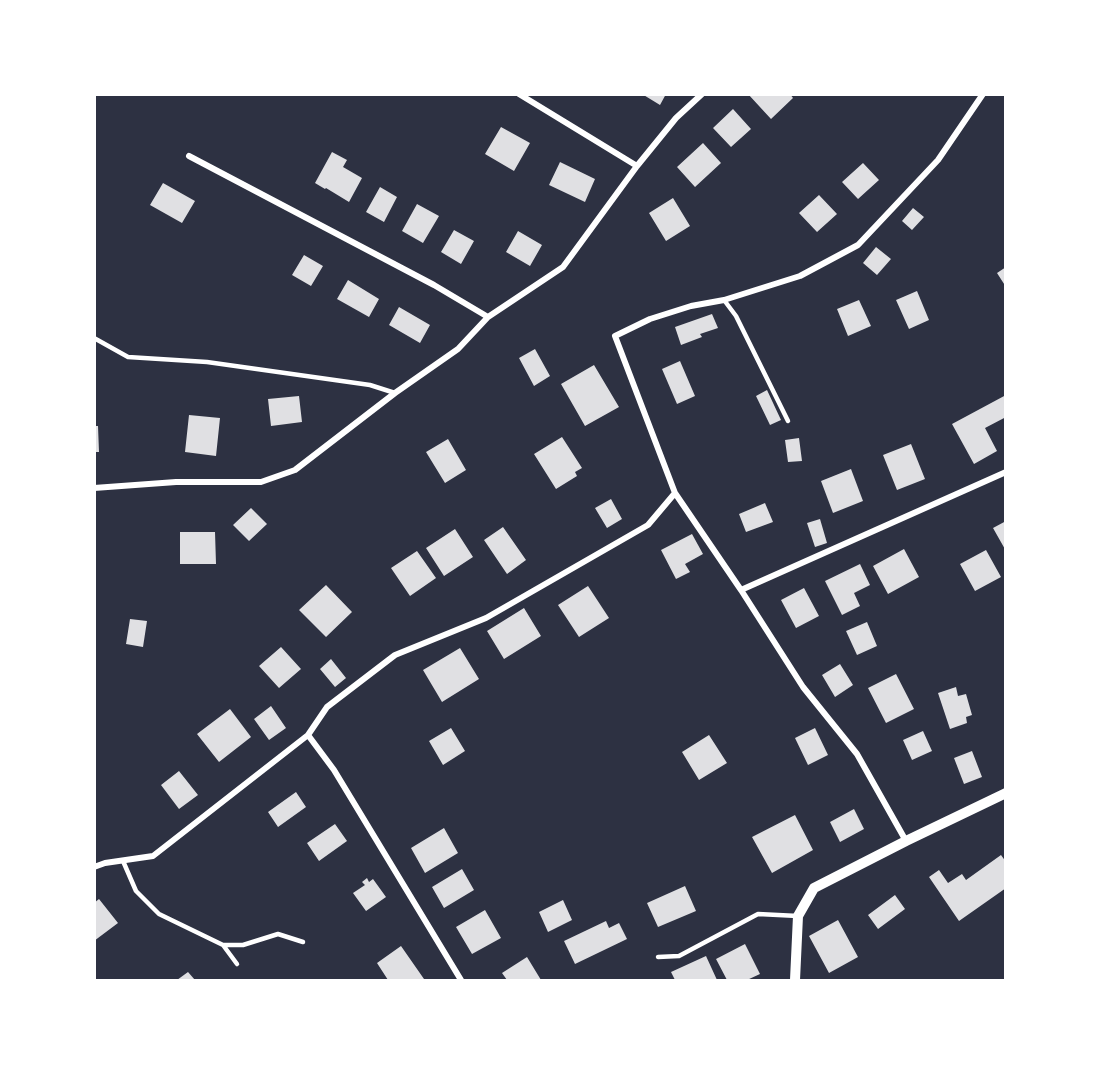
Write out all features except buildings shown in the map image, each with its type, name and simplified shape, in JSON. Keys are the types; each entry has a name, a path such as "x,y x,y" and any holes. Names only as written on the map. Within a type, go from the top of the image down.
{"street":[{"path":"519,94 637,166"},
{"path":"94,488 176,482 261,482 295,470 394,393 458,349 488,317 562,267 637,166 676,118 702,94"},
{"path":"906,841 857,754 804,687 675,493 615,336 650,319 691,306 724,300 800,276 858,245 938,160 983,94"},
{"path":"189,156 434,285 488,317"},
{"path":"741,590 1005,472"},
{"path":"94,867 105,863 153,856 308,735 327,707 395,655 486,618 597,555 648,525 675,493"},
{"path":"308,735 334,770 461,981"},
{"path":"795,981 798,916 814,888 1005,794"}],"lane":[{"path":"724,300 736,316 788,421"},
{"path":"94,338 128,357 207,362 370,385 394,393"},
{"path":"123,861 136,891 159,914 223,945 243,945 278,934 303,942"},
{"path":"658,957 679,956 758,914 798,916"},
{"path":"223,945 237,964"}]}
